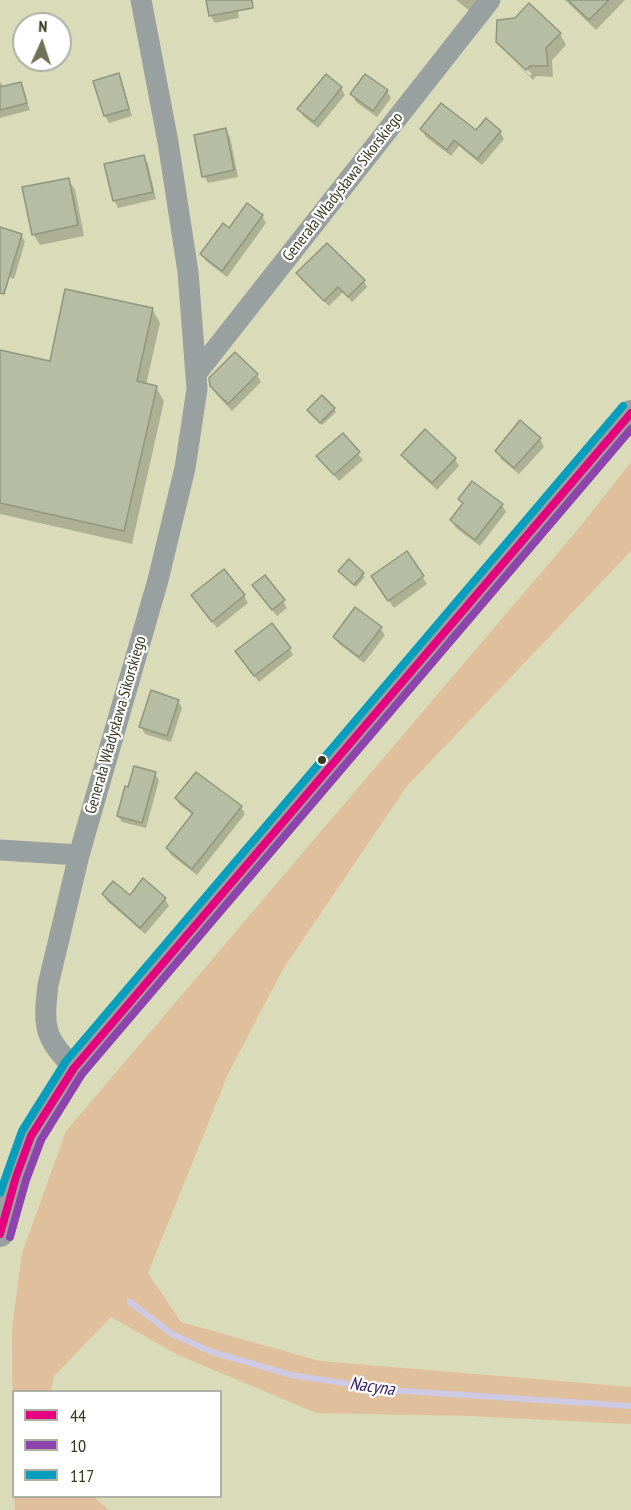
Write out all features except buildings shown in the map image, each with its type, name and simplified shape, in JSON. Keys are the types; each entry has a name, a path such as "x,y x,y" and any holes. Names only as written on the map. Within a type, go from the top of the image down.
{"street":[{"name":"Generała Władysława Sikorskiego","path":"74,1068 58,1051 48,1035 46,1005 48,986 79,855 158,580 185,468 197,389 188,272 168,142 141,0"},
{"name":"Generała Władysława Sikorskiego","path":"196,374 490,0"},
{"path":"0,1234 29,1141 74,1068 631,413"},
{"path":"0,850 79,855"}],"shaded area":[{"path":"631,462 631,551 407,786 283,969 228,1074 148,1273 181,1322 320,1361 631,1387 631,1424 468,1416 316,1413 176,1354 111,1317 54,1376 51,1390 13,1390 12,1328 22,1253 66,1131 579,528"},
{"path":"14,1498 95,1498 109,1510 15,1510"}],"waterway":[{"name":"Nacyna","path":"130,1302 172,1334 212,1352 291,1375 389,1390 631,1406"}],"transit line":[{"name":"117","path":"0,1193 22,1131 66,1061 623,406"},
{"name":"44","path":"0,1234 16,1177 31,1136 74,1068 631,413"},
{"name":"10","path":"10,1237 26,1180 41,1140 82,1074 631,429"}]}
